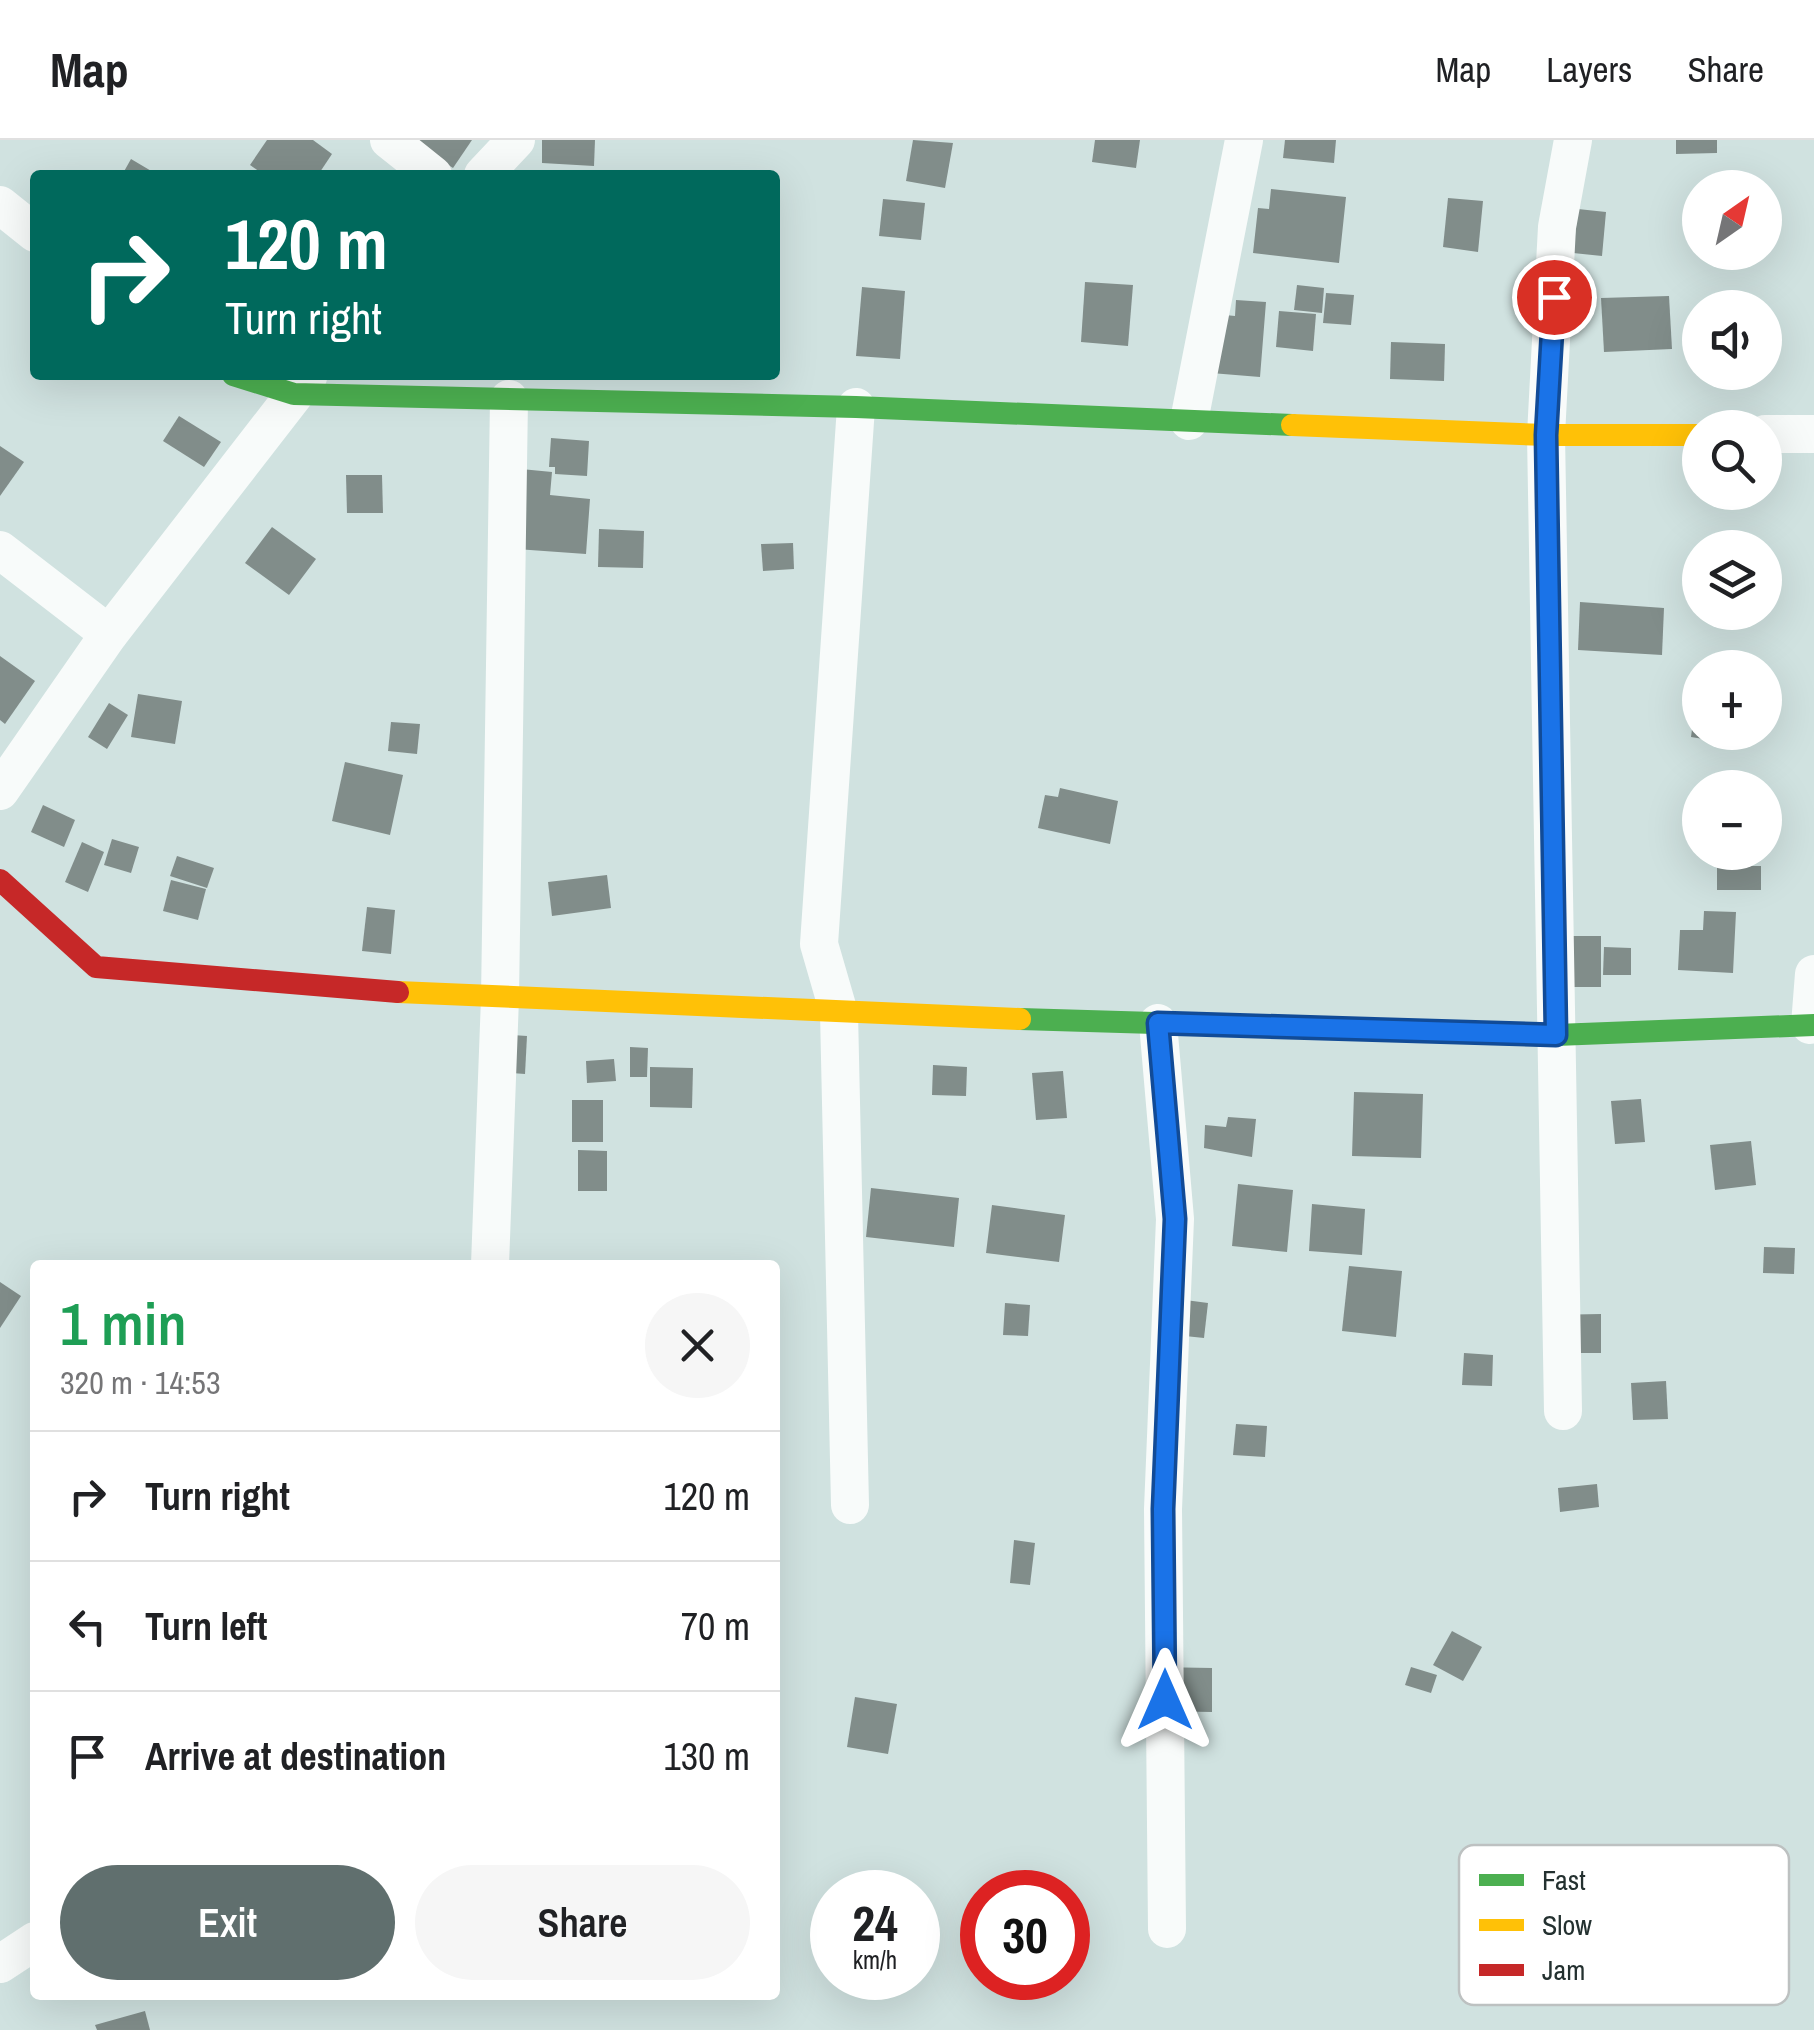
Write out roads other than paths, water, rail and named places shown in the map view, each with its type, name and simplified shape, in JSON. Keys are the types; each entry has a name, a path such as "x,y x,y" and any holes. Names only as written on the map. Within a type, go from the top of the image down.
{"street":[{"path":"389,140 426,170"},
{"path":"488,170 516,140"},
{"path":"1188,421 1244,140"},
{"path":"1563,1411 1546,435 1558,228 1572,140"},
{"path":"0,205 30,229"},
{"path":"271,380 509,399 856,407 1546,435 1682,435"},
{"path":"0,791 109,634 302,384"},
{"path":"490,1260 500,998 509,399"},
{"path":"850,1506 838,1013 818,944 856,407"},
{"path":"1782,434 1814,434"},
{"path":"0,550 109,634"},
{"path":"0,880 96,966 500,998 838,1013 1556,1035 1812,1025 1814,974"},
{"path":"1158,1023 1175,1219 1163,1509 1167,1930"},
{"path":"0,1964 30,1945"}]}
